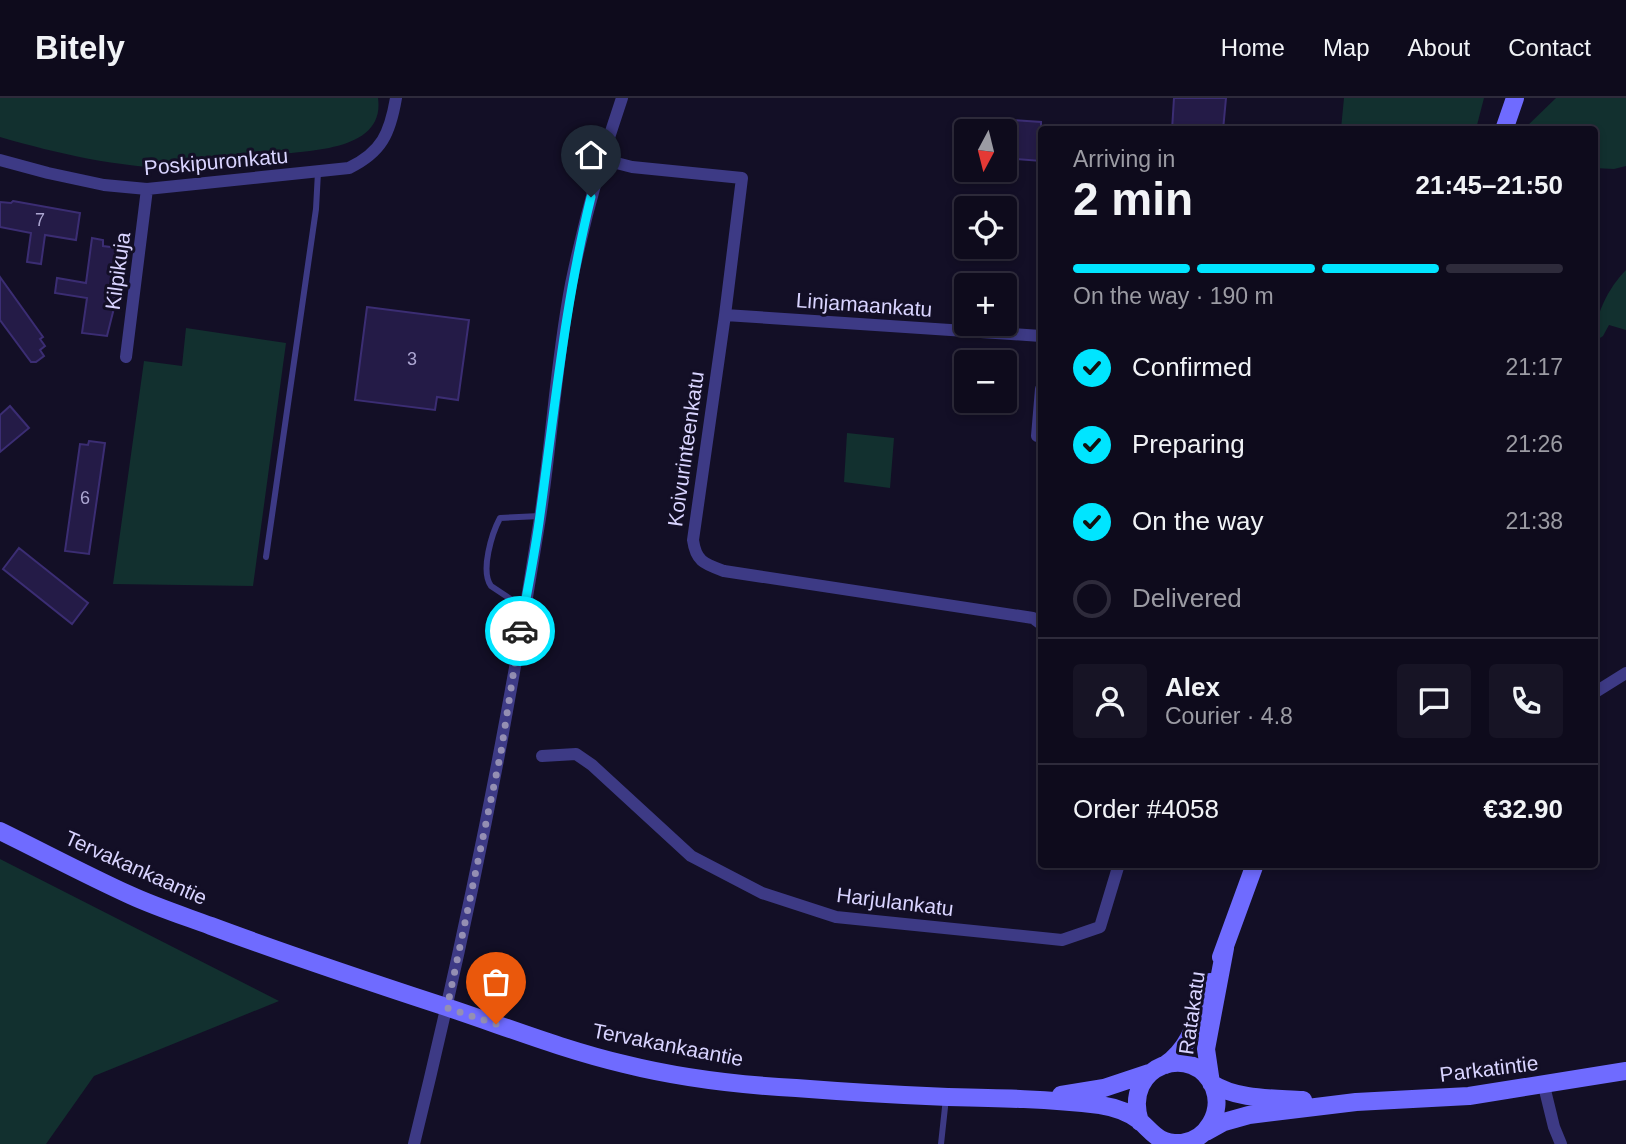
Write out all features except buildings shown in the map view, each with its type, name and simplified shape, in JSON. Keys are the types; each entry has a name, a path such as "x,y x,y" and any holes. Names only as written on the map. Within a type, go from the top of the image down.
{"street":[{"name":"Poskipuronkatu","path":"0,160 104,185 147,189 349,168 375,152 390,126 396,98"},
{"path":"414,1144 447,1008 501,752 540,516 553,400 571,286 601,159 622,98"},
{"path":"1505,126 1515,98"},
{"name":"Koivurinteenkatu","path":"601,159 632,167 742,178 693,540 695,554 705,564 724,571 1033,618 1038,622"},
{"name":"Kilpikuja","path":"126,357 147,189"},
{"name":"Linjamaankatu","path":"725,315 1038,336"},
{"path":"1037,436 1038,424"},
{"path":"1598,690 1626,673"},
{"name":"Harjulankatu","path":"542,756 576,754 592,765 691,856 762,893 836,918 1062,940 1100,927 1118,868"},
{"name":"Tervakankaantie","path":"0,831 132,896 296,958 623,1064 686,1076 764,1086 1033,1099 1105,1106 1119,1110 1143,1131"},
{"name":"Ratakatu","path":"1157,1069 1177,1056 1189,1039 1254,868"},
{"name":"Ratakatu","path":"1211,1083 1207,1042 1225,948"},
{"path":"1180,1063 1191,1065 1200,1070 1211,1083 1217,1100 1216,1113 1211,1124 1194,1139 1169,1143 1143,1131 1136,1101 1143,1080 1157,1069 1180,1063"},
{"name":"Tervakankaantie","path":"1033,1099 1104,1088 1157,1069"},
{"name":"Parkatintie","path":"1194,1139 1224,1122 1249,1115 1356,1102 1469,1096 1626,1071"},
{"name":"Parkatintie","path":"1211,1083 1227,1092 1244,1095 1356,1102"},
{"path":"1544,1086 1561,1144"}],"lane":[{"path":"266,557 314,222 318,172"},
{"path":"524,608 491,586 486,570 494,531 500,518 540,516"},
{"path":"941,1144 946,1096"}],"green space":[{"path":"0,98 378,98 377,117 368,130 355,140 318,150 179,169 88,159 0,137"},
{"path":"1344,98 1484,98 1477,126 1341,126"},
{"path":"1556,98 1626,98 1626,166 1598,168 1598,126 1527,126"},
{"path":"1626,270 1626,330 1609,325 1598,339 1598,317 1613,285"},
{"path":"186,328 286,343 253,586 113,584 144,361 182,366"},
{"path":"847,433 894,438 890,488 844,482"},
{"path":"0,859 279,1001 94,1076 46,1144 0,1144"}],"way so far":[{"path":"496,1024 447,1008 501,752 520,631"}],"route":[{"path":"520,631 540,516 553,400 571,286 591,197"}]}
